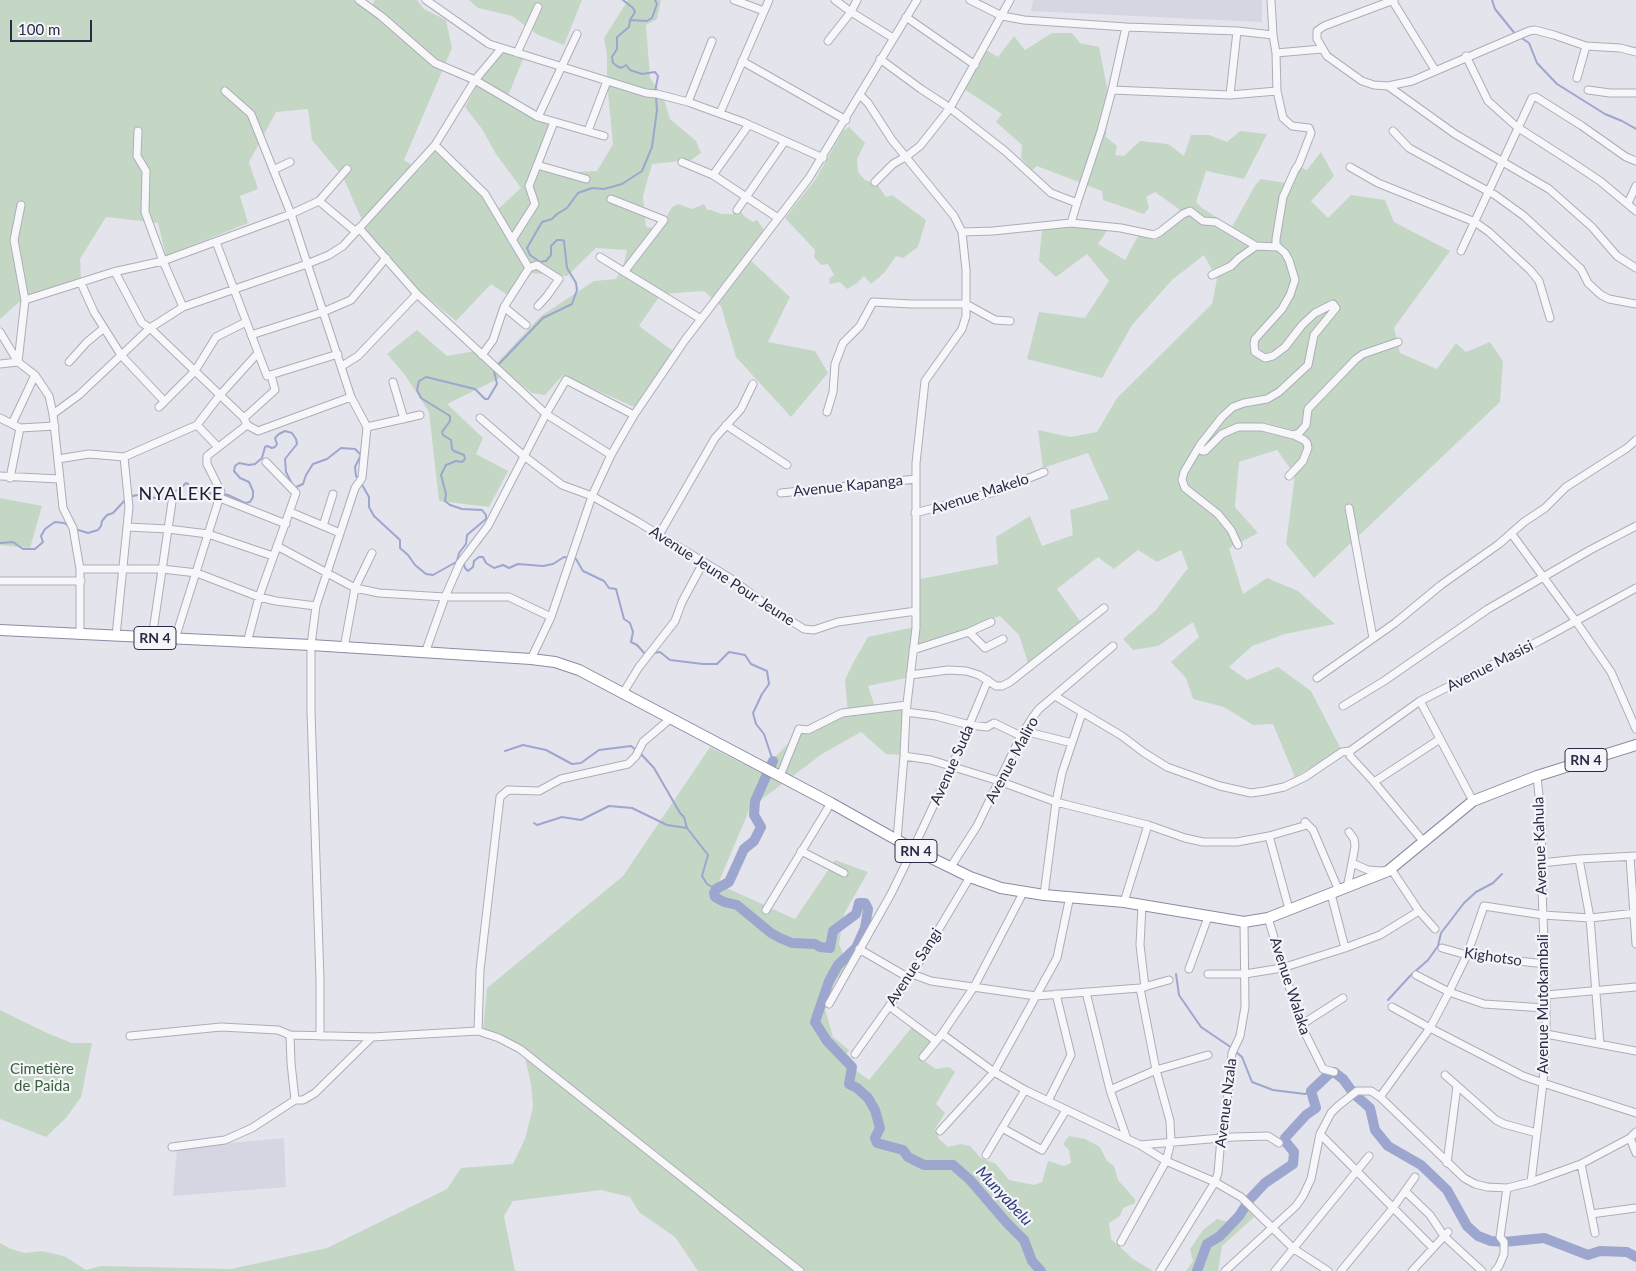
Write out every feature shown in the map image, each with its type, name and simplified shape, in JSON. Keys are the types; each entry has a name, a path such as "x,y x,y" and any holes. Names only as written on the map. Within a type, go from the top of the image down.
{"highway":[{"name":"RN 4","path":"0,630 311,646 555,662 579,670 831,803 913,849 970,877 1001,888 1044,895 1124,902 1244,922 1268,918 1390,870 1473,801 1537,776 1636,745"}],"street":[{"path":"359,0 381,16 435,63 475,80 538,117 604,136"},
{"path":"426,0 489,44 646,93 688,102 720,113 823,158"},
{"path":"734,0 764,11"},
{"path":"720,113 768,0"},
{"path":"835,0 893,38"},
{"path":"828,41 851,12 857,0"},
{"path":"531,659 551,617 592,496 611,455 634,415 701,319 810,178 917,0"},
{"path":"970,0 1002,16 1024,20 1126,27 1237,31 1273,35"},
{"path":"875,182 893,164 920,146 950,108 1010,0"},
{"path":"1271,0 1276,53 1277,91 1282,118 1292,126 1309,128 1310,133 1284,197 1276,239 1278,247"},
{"path":"1435,70 1393,0 1324,26 1317,31 1317,39 1327,56 1362,81 1374,85 1388,86 1412,81 1466,56 1535,30 1586,46 1620,48 1636,52"},
{"path":"517,53 538,7"},
{"path":"906,17 975,65"},
{"path":"1072,223 1102,131 1126,27"},
{"path":"1230,95 1237,31"},
{"path":"538,117 577,34"},
{"path":"688,102 712,41"},
{"path":"1577,78 1586,46"},
{"path":"53,414 79,395 150,328 183,307 233,288 307,264 328,255 342,246 435,145 475,80 501,48"},
{"path":"1276,53 1322,49"},
{"path":"1466,56 1488,101 1517,127 1570,161 1628,203 1636,211"},
{"path":"880,59 950,108 1005,152 1051,193 1077,203"},
{"path":"742,61 846,120"},
{"path":"588,131 607,81"},
{"path":"1388,86 1454,134 1550,189 1592,227 1617,256 1636,268"},
{"path":"1112,90 1230,95 1277,91"},
{"path":"1588,90 1610,93 1636,93"},
{"path":"225,91 251,114 291,214 351,397 367,427 360,481 355,488 326,572 316,606 311,646 311,712 320,979 320,1036"},
{"path":"860,95 868,103 892,140 907,156 954,216 962,232 966,270 966,316 962,329 924,381 916,463 916,611 906,709 897,840"},
{"path":"1461,251 1490,192 1530,99 1536,97 1582,126 1626,158 1636,161"},
{"path":"512,240 535,204 528,186 554,122"},
{"path":"713,175 748,126"},
{"path":"1393,130 1409,148 1490,192 1524,216 1581,269 1588,283 1601,295 1610,299 1636,304"},
{"path":"138,131 137,156 146,171 145,212 183,307"},
{"path":"737,210 785,141"},
{"path":"435,145 485,194 529,268"},
{"path":"273,170 290,162"},
{"path":"682,162 713,175 778,218"},
{"path":"537,165 586,179"},
{"path":"1350,167 1378,183 1475,222 1489,232 1539,281 1550,318"},
{"path":"25,300 114,272 164,262 291,214 319,201 347,169"},
{"path":"1628,203 1636,186"},
{"path":"611,199 664,220 624,272"},
{"path":"319,201 358,230 386,258 417,294 546,414 611,455"},
{"path":"18,362 25,300 14,240 21,205"},
{"path":"962,232 993,231 1072,223 1121,228 1154,235 1190,211 1204,220 1216,222 1256,246 1278,247 1285,252 1289,260 1295,280 1290,295 1282,309 1255,339 1255,352 1265,358 1273,356 1315,313 1332,304 1336,308 1314,335 1308,365 1279,392 1267,399 1233,407 1222,417 1200,445 1184,472 1182,480 1185,488 1218,514 1231,530 1238,545"},
{"path":"216,242 267,376 338,354"},
{"path":"1212,275 1230,266 1256,246"},
{"path":"600,257 701,319"},
{"path":"252,335 322,312 351,300 386,258"},
{"path":"482,355 493,340 504,307 529,268 537,265 560,279 538,306"},
{"path":"114,272 142,323 150,328 246,422 258,430 351,397"},
{"path":"81,283 94,312 122,356 161,404 195,371 216,337 246,322"},
{"path":"342,366 358,356 417,294"},
{"path":"827,412 833,392 835,364 843,343 860,326 873,302 966,304 995,320 1010,321"},
{"path":"504,307 526,325"},
{"path":"69,362 87,342 104,328"},
{"path":"0,332 18,362 34,375 50,396 55,426 62,508 73,528 80,569 80,635"},
{"path":"1293,435 1299,433 1306,425 1308,409 1356,359 1363,354 1398,342"},
{"path":"58,459 89,454 124,457 197,425 220,395 258,353"},
{"path":"0,364 18,362"},
{"path":"12,424 34,375"},
{"path":"175,639 220,496 207,464 207,456 246,422 275,390 271,375"},
{"path":"425,653 445,597 461,561 488,526 546,414 566,380 634,415"},
{"path":"393,382 404,419"},
{"path":"660,535 715,438 740,409 753,384"},
{"path":"367,427 420,415"},
{"path":"0,418 20,428 55,426"},
{"name":"Avenue Jeune Pour Jeune","path":"480,418 562,486 592,496 660,535 730,578 772,609 804,629 814,630 838,622 916,611"},
{"path":"197,425 218,447"},
{"path":"726,425 787,465"},
{"path":"1200,445 1202,451 1205,451 1222,434 1238,427 1262,427 1293,435 1304,440 1308,448 1303,462 1289,476"},
{"path":"10,478 20,428"},
{"path":"1317,678 1499,544 1524,522 1545,508 1566,487 1627,448 1636,440"},
{"path":"116,636 129,507 124,457"},
{"path":"247,643 259,597 296,493 266,462"},
{"name":"Avenue Makelo","path":"915,513 995,492 1044,472"},
{"path":"0,476 59,479"},
{"name":"Avenue Kapanga","path":"781,493 916,479"},
{"path":"323,526 333,494"},
{"path":"220,496 286,524"},
{"path":"152,638 172,502"},
{"path":"1349,508 1373,638"},
{"path":"290,512 340,533"},
{"path":"1342,706 1384,681 1488,609 1636,526"},
{"path":"127,527 168,529 208,534 273,556"},
{"path":"1511,533 1544,576 1610,672 1636,729"},
{"path":"277,546 354,588 379,593 445,597 509,597 551,617"},
{"path":"344,648 354,588 372,553"},
{"path":"623,693 675,621 682,602 703,562"},
{"path":"80,569 162,569 196,573 259,597 316,606"},
{"path":"0,581 81,582"},
{"name":"Avenue Masisi","path":"1055,696 1122,736 1167,767 1237,791 1251,793 1284,787 1305,777 1342,752 1350,751 1420,701 1541,640 1636,588"},
{"path":"910,675 948,670 966,671 979,675 996,686 1010,682 1104,608"},
{"path":"913,650 970,632 991,622"},
{"path":"970,632 984,648 1002,639"},
{"name":"Avenue Maliro","path":"950,868 977,826 1023,734 1039,709 1113,646"},
{"name":"Avenue Suda","path":"829,1004 891,894 952,766 988,680"},
{"path":"1420,701 1473,801"},
{"path":"774,774 798,729 808,730 842,713 906,709 970,725 987,727 994,723 1023,734 1072,743"},
{"path":"1044,895 1056,802 1062,774 1082,713"},
{"path":"478,1031 480,970 500,797 508,790 539,791 561,779 628,764 636,756 643,742 670,719"},
{"path":"1374,782 1440,739"},
{"path":"1350,751 1350,756 1423,841"},
{"path":"904,756 931,760 952,766 1056,802 1148,825 1203,842 1230,842 1269,836 1307,825 1305,822 1313,830 1339,891 1345,948"},
{"name":"Avenue Kahula","path":"1537,776 1542,825 1542,915"},
{"path":"766,910 831,803"},
{"path":"1124,902 1148,825"},
{"path":"1339,891 1352,863 1355,846 1350,832"},
{"path":"1269,836 1289,909"},
{"path":"801,851 844,873"},
{"path":"1541,863 1633,856 1636,944"},
{"path":"1579,859 1590,918 1600,1044"},
{"path":"1352,863 1368,870 1390,870 1419,911 1435,929"},
{"name":"Avenue Sangi","path":"855,1054 910,976 970,877"},
{"path":"923,1057 942,1034 974,987 1024,891"},
{"path":"940,1131 994,1072 1057,958 1070,896"},
{"path":"1121,1242 1166,1161 1171,1142 1170,1121 1156,1070 1143,987 1140,945 1142,905"},
{"name":"Avenue Mutokambali","path":"1467,955 1484,906 1542,915 1546,996 1543,1084"},
{"path":"1208,974 1245,974 1282,968 1380,935 1419,911"},
{"path":"1542,915 1590,918 1635,913"},
{"path":"1190,968 1208,916"},
{"name":"Avenue Walaka","path":"1268,918 1300,1025 1323,1068 1334,1072"},
{"name":"Avenue Nzala","path":"1160,1271 1215,1182 1218,1173 1221,1138 1234,1049 1240,1036 1245,1007 1244,922"},
{"name":"Kighotso","path":"1442,948 1467,955 1545,964"},
{"path":"859,949 910,976 931,981 1036,996 1143,987 1169,980"},
{"path":"1380,1097 1430,1028 1467,955"},
{"path":"1416,975 1449,992 1484,1004 1545,1008"},
{"path":"1546,996 1636,987"},
{"path":"1086,992 1110,1090 1126,1139"},
{"path":"1048,1101 1071,1055 1056,994"},
{"path":"1300,1025 1343,998"},
{"path":"889,1006 936,1041"},
{"name":"Avenue Mutokambali","path":"1392,1007 1523,1076 1636,1113"},
{"path":"130,1036 221,1027 278,1030 290,1035 372,1037 478,1031 499,1038 520,1049 800,1271"},
{"path":"942,1034 994,1072 1025,1090 1140,1145 1166,1161 1215,1182 1248,1203 1294,1249 1328,1271"},
{"path":"1546,1034 1636,1051"},
{"path":"290,1035 295,1100"},
{"path":"172,1147 225,1140 252,1128 295,1100 303,1100 315,1093 372,1037"},
{"path":"1110,1090 1156,1070 1208,1055"},
{"path":"1445,1075 1496,1120 1537,1133"},
{"path":"1531,1182 1543,1084"},
{"path":"1447,1163 1457,1086"},
{"path":"986,1155 1025,1090"},
{"path":"1225,1271 1296,1206 1311,1179 1320,1134 1332,1113 1357,1091 1371,1091 1380,1097 1464,1178 1474,1184 1487,1187 1507,1188 1531,1182 1581,1164 1630,1138 1636,1132"},
{"path":"1002,1128 1042,1150 1066,1110"},
{"path":"1320,1134 1432,1248"},
{"path":"1140,1145 1268,1136 1280,1143"},
{"path":"1630,1138 1636,1153"},
{"path":"1275,1271 1369,1156"},
{"path":"1581,1164 1595,1233"},
{"path":"1341,1271 1393,1208 1415,1177"},
{"path":"1495,1271 1504,1254 1504,1242 1500,1237 1507,1188"},
{"path":"1405,1190 1482,1271"},
{"path":"1591,1214 1636,1208"},
{"path":"1412,1271 1446,1234"}],"shaded area":[{"path":"1033,0 1262,0 1262,22 1031,11"},
{"path":"284,1138 286,1187 173,1196 177,1148"}],"green space":[{"path":"0,0 353,0 372,5 375,0 417,0 424,9 446,20 452,48 404,160 419,170 438,148 497,210 521,188 465,107 485,70 502,52 523,59 508,96 554,127 538,167 573,172 597,171 613,144 607,83 607,55 604,38 628,0 661,0 657,19 646,25 650,78 663,96 670,119 696,141 701,153 691,160 652,164 643,196 646,227 660,229 672,207 678,204 692,209 704,204 707,210 722,214 733,214 737,206 744,216 753,222 757,220 765,231 746,256 790,297 768,342 815,351 828,373 791,417 736,357 721,306 704,291 661,294 639,326 673,351 634,407 563,375 545,395 532,393 508,374 447,404 483,438 476,454 508,471 489,507 439,501 429,412 405,375 387,354 417,330 447,356 480,350 496,364 541,316 594,281 616,279 624,263 627,250 596,248 567,276 532,273 509,296 491,284 456,321 417,289 369,236 343,177 312,140 308,109 276,112 249,162 258,189 240,196 248,223 166,256 158,223 106,217 80,259 81,278 26,296 0,319"},
{"path":"469,0 582,0 564,45 538,35 512,16 478,8"},
{"path":"1052,33 1072,33 1080,43 1099,47 1107,87 1106,137 1117,146 1115,155 1124,156 1140,141 1168,144 1184,156 1191,135 1209,135 1227,142 1240,131 1267,134 1244,179 1206,171 1196,202 1202,208 1232,227 1256,184 1261,179 1291,184 1298,166 1307,170 1321,152 1334,176 1311,201 1328,218 1351,195 1385,200 1394,222 1450,251 1394,328 1400,353 1437,369 1456,343 1466,352 1490,342 1503,361 1500,402 1314,578 1286,544 1295,475 1277,450 1239,462 1235,507 1258,533 1229,548 1243,594 1267,578 1298,591 1335,624 1285,634 1252,646 1229,667 1247,680 1278,667 1311,691 1341,749 1295,777 1273,724 1253,725 1224,707 1193,699 1186,678 1171,662 1199,637 1193,622 1158,646 1133,650 1123,639 1156,610 1188,568 1181,550 1157,562 1138,550 1114,569 1098,557 1057,589 1080,621 1028,663 1019,635 1000,616 910,649 906,678 868,686 876,710 903,708 902,755 886,754 861,732 822,754 750,808 718,884 795,919 835,860 868,872 844,914 839,944 850,971 837,979 824,1005 833,1037 849,1050 843,1061 869,1080 912,1027 931,1042 920,1058 936,1069 949,1067 955,1072 936,1104 945,1113 935,1129 939,1139 948,1147 961,1144 970,1146 981,1158 996,1164 1009,1180 1034,1185 1042,1182 1048,1161 1064,1166 1071,1163 1069,1150 1063,1144 1069,1136 1085,1139 1100,1147 1107,1161 1114,1166 1118,1180 1135,1199 1135,1203 1123,1208 1120,1216 1109,1223 1111,1239 1133,1259 1153,1271 698,1271 675,1237 639,1212 630,1197 601,1190 513,1201 504,1216 515,1271 0,1271 0,1243 25,1253 41,1251 66,1257 86,1270 101,1266 231,1269 327,1248 447,1189 461,1168 513,1164 525,1139 533,1107 531,1084 522,1045 483,1031 487,988 623,876 710,747 760,772 798,734 848,715 845,680 868,637 919,626 920,579 998,564 996,537 1030,516 1042,546 1073,535 1070,510 1109,499 1088,453 1043,468 1038,430 1070,437 1097,432 1117,398 1212,304 1217,279 1204,255 1172,280 1132,325 1102,378 1027,359 1039,312 1085,318 1109,281 1087,254 1056,277 1039,261 1042,229 1071,226 1108,229 1098,244 1125,260 1138,236 1155,240 1180,221 1179,209 1155,192 1146,197 1149,208 1144,214 1103,200 1102,191 1037,166 1032,170 1021,158 1022,145 996,122 1002,114 964,89 986,50 998,57 1014,36 1025,50"},
{"path":"849,127 865,143 857,159 858,172 865,180 877,184 886,197 892,195 926,220 918,247 903,258 896,256 884,273 871,284 864,276 847,289 840,282 830,284 829,279 834,275 828,264 821,265 814,257 815,250 785,218 815,180 843,131"},
{"path":"0,498 42,506 30,548 0,545"},
{"name":"Cimetière de Paida","path":"0,1010 72,1043 92,1043 81,1097 66,1118 46,1137 0,1119"},
{"path":"1250,1210 1254,1217 1222,1246 1218,1271 1186,1271 1193,1261 1190,1249 1203,1230 1217,1219 1229,1222 1240,1213"}],"waterway":[{"path":"623,0 635,12 630,20"},
{"path":"655,0 657,4 652,18 647,21 630,20 629,27 617,37 617,49 612,57 613,63 621,68 626,65 630,70 642,74 655,72 658,76 655,92"},
{"path":"1492,0 1495,9 1516,35"},
{"path":"1520,37 1529,43 1537,63 1557,84 1605,114 1636,129"},
{"path":"457,561 459,553 466,544 467,535 486,519 486,515 482,510 462,509 445,501 446,494 441,475 446,465 456,461 462,462 465,459 464,455 452,449 451,440 443,435 442,432 450,421 450,416 421,398 417,390 419,381 426,377 475,389 485,399 488,399 497,384 494,371 497,366 543,318 572,304 577,290 576,283 567,268 564,241 557,240 551,246 551,255 546,261 540,262 530,255 527,248 542,222 552,219 567,208 578,193 592,188 604,189 622,184 642,171 652,147 657,110 656,97"},
{"name":"Munyabelu","path":"223,494 245,503 250,502 253,497 253,491 249,482 240,478 234,471 235,466 239,463 255,464 262,458 265,447 275,447 277,444 275,438 285,431 292,433 297,444 285,459 286,472 294,488 303,484 313,464 327,459 341,448 355,449 361,455 355,467 356,476 359,479"},
{"name":"Munyabelu","path":"129,497 137,495 162,499 186,483 190,489 218,494"},
{"name":"Munyabelu","path":"361,483 369,497 369,507 374,516 400,540 400,548 426,574 433,575 458,561"},
{"name":"Munyabelu","path":"75,529 88,533 98,530 107,515 113,513 126,499"},
{"name":"Munyabelu","path":"0,543 13,542 23,549 35,549 43,542 41,536 45,529 55,522 64,523 69,526"},
{"name":"Munyabelu","path":"463,562 468,571 479,557 483,557 486,563 494,568 503,565 509,568 518,564 543,566 553,564 564,557 576,559 583,571 604,581 609,588 616,589 624,619 630,623 633,632 631,642 637,645 646,655"},
{"name":"Munyabelu","path":"654,653 660,652 670,660 717,664 729,652 745,655 751,664 767,671 769,684 753,713 756,724 764,734 773,761"},
{"path":"505,751 523,745 546,750 572,764 581,763 599,750 631,746 636,750"},
{"path":"641,754 654,768 684,817 687,828 708,855 702,876 707,884 716,889"},
{"name":"Munyabelu","path":"773,761 755,801 754,815 761,827 754,841 744,849 729,882 716,889 715,897 724,902 737,905 771,933 780,938 792,943 815,944 820,947 830,948 833,931 856,914 859,903 865,903 868,909 865,928 856,948 838,965 829,981 815,1022 827,1041 852,1067 849,1084 857,1088 868,1098 875,1110 880,1128 875,1138 877,1143 903,1150 908,1157 924,1165 953,1165 970,1180 1024,1240 1032,1261 1041,1271"},
{"path":"534,823 537,825 562,817 581,820 609,806 632,808 667,825 687,828"},
{"path":"1388,1000 1428,960 1438,946 1441,933 1464,903 1476,892 1493,883 1502,874"},
{"path":"1176,974 1179,995 1201,1027 1232,1048"},
{"path":"1235,1051 1242,1057 1252,1082 1273,1090 1305,1094 1311,1091"},
{"name":"Munyabelu","path":"1197,1271 1207,1244 1220,1236 1239,1216 1250,1199 1265,1183 1293,1164 1294,1152 1285,1141 1285,1138 1306,1115 1316,1108 1311,1091 1329,1074 1334,1072 1370,1108 1375,1130 1388,1146 1421,1165 1447,1190 1467,1226 1478,1236 1491,1241 1504,1242 1544,1238 1588,1255 1600,1251 1627,1252 1636,1257"}],"district":[{"name":"NYALEKE","path":"181,494"}]}
